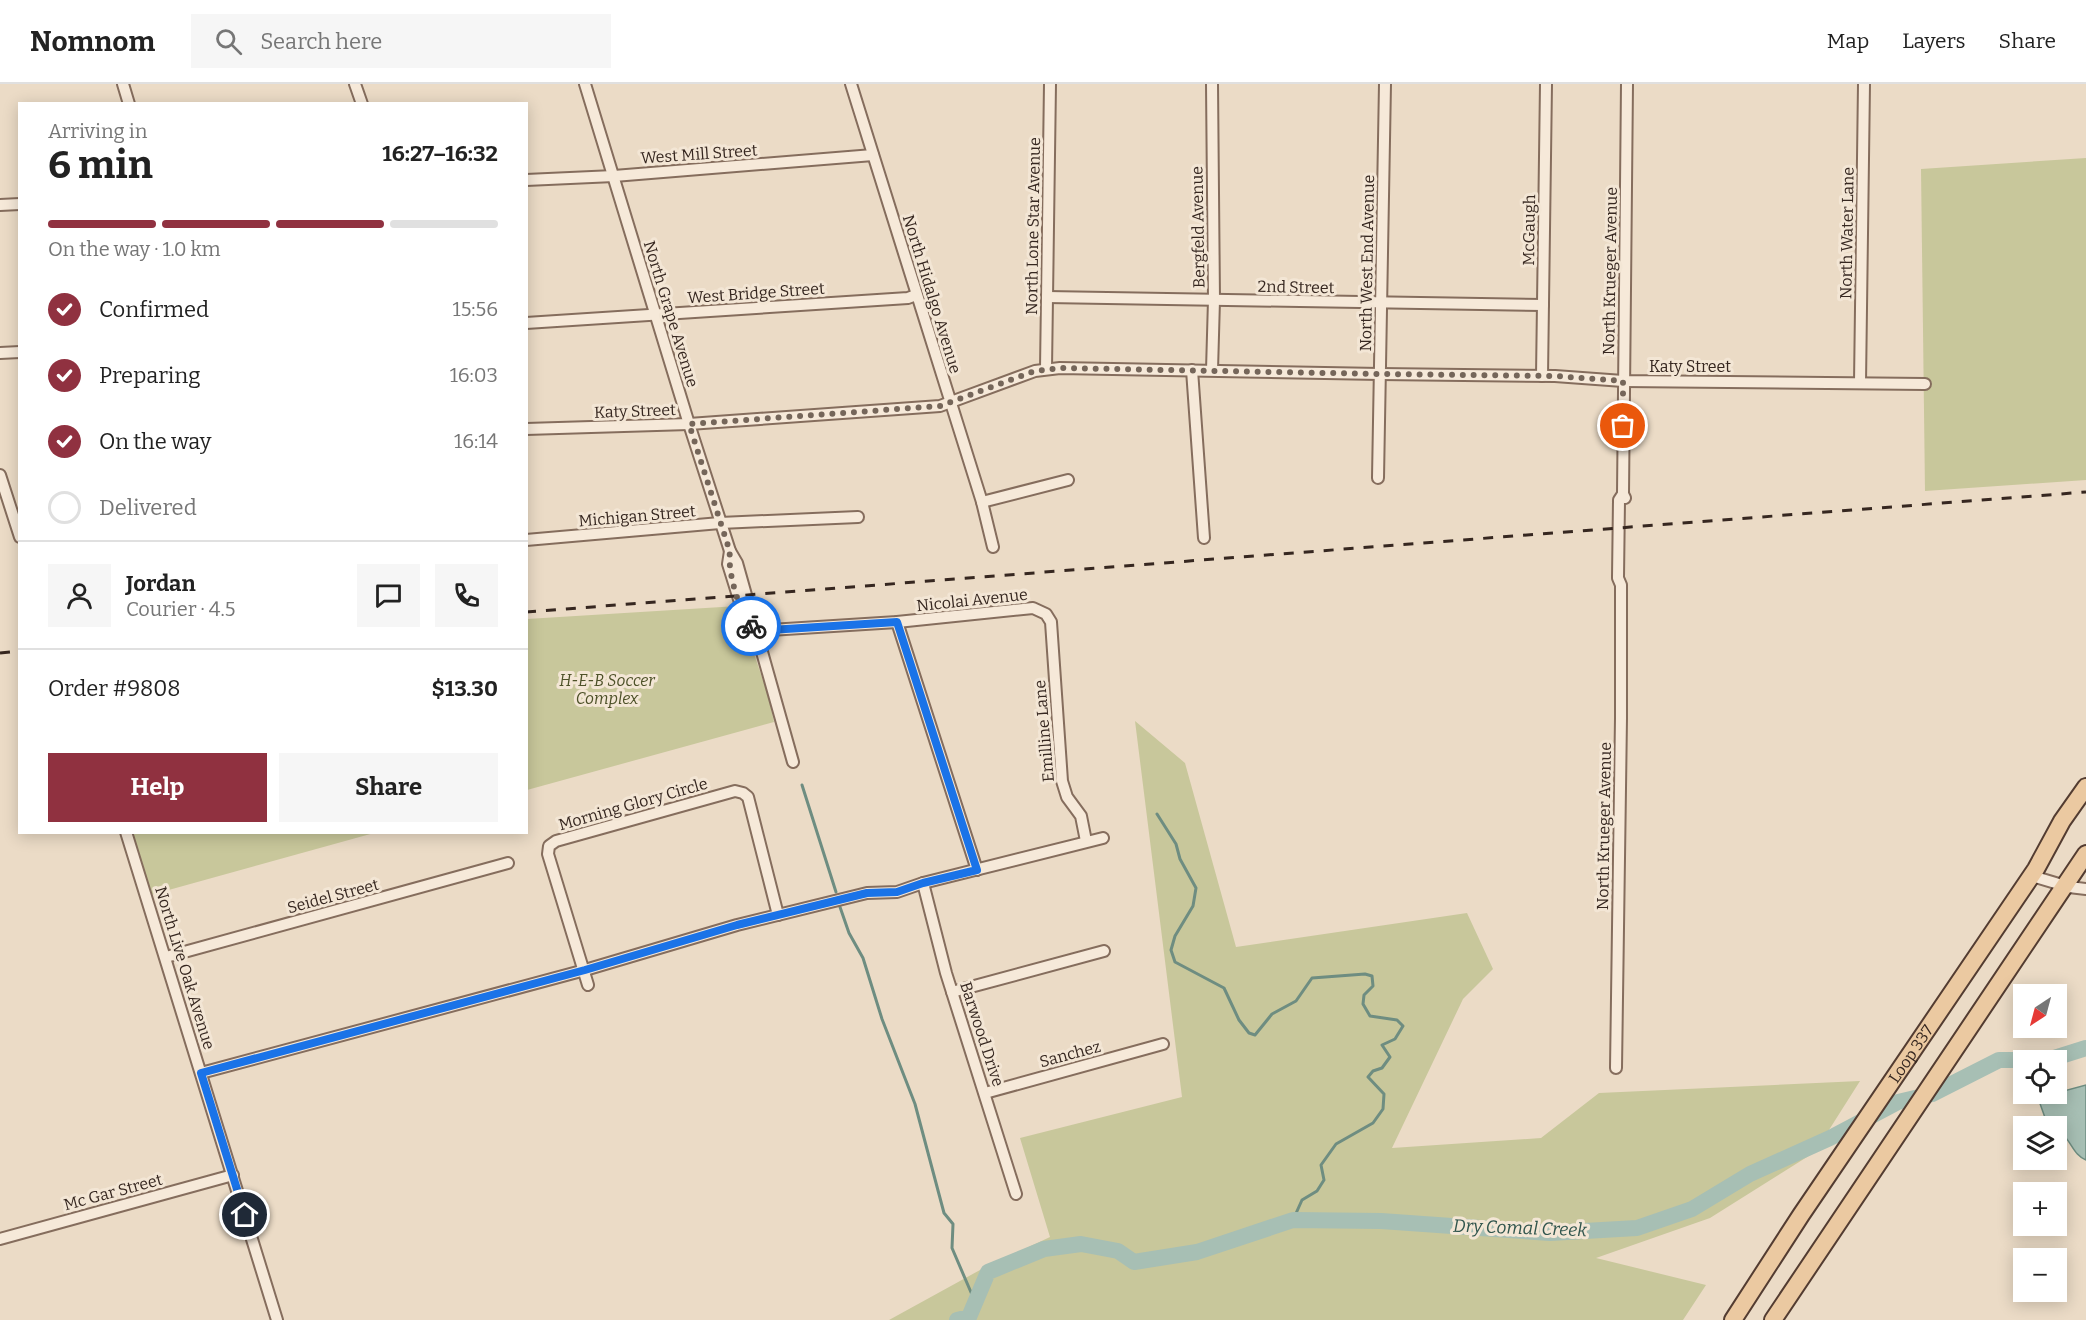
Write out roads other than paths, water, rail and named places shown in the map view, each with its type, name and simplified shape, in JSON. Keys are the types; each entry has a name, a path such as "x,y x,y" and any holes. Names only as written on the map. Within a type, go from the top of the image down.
{"main road":[{"name":"Loop 337","path":"1733,1320 1801,1215 2032,876 2062,821 2086,787"},
{"name":"Loop 337","path":"1773,1320 2086,854"}],"street":[{"path":"123,84 128,102"},
{"path":"355,84 361,102"},
{"name":"North Grape Avenue","path":"585,84 720,523 736,563 793,762"},
{"name":"North Hidalgo Avenue","path":"851,84 915,295 982,502 993,547"},
{"name":"North Lone Star Avenue","path":"1046,369 1050,84"},
{"name":"Bergfeld Avenue","path":"1212,84 1214,300 1212,370"},
{"name":"North West End Avenue","path":"1378,478 1385,84"},
{"name":"McGaugh","path":"1542,376 1546,84"},
{"name":"North Krueger Avenue","path":"1616,1068 1621,718 1620,585 1623,577 1626,501 1623,494 1623,381 1627,84"},
{"name":"North Water Lane","path":"1860,383 1864,84"},
{"name":"West Mill Street","path":"528,180 614,176 873,155"},
{"path":"0,205 18,204"},
{"name":"West Bridge Street","path":"528,323 908,298 915,295"},
{"name":"2nd Street","path":"1047,297 1544,305"},
{"path":"0,352 18,352"},
{"name":"Katy Street","path":"528,429 689,424 940,406 1046,369 1542,376 1623,381 1925,384"},
{"path":"1192,370 1204,538"},
{"path":"0,475 3,495 18,532"},
{"path":"982,502 1068,480"},
{"path":"3,495 18,493"},
{"name":"Michigan Street","path":"528,540 720,523 858,517"},
{"name":"Nicolai Avenue","path":"755,631 897,622 1033,608 1046,614"},
{"name":"Emilline Lane","path":"1046,614 1051,622 1062,781 1067,798 1081,816 1086,841"},
{"path":"897,622 977,870"},
{"name":"Morning Glory Circle","path":"588,986 548,854 549,846 556,841 740,791 748,797 778,915"},
{"name":"North Live Oak Avenue","path":"127,834 277,1320"},
{"path":"201,1073 585,970 778,915 867,893 897,892 923,883 1103,838"},
{"name":"Seidel Street","path":"166,957 508,863"},
{"path":"2032,876 2064,886 2086,889"},
{"name":"Barwood Drive","path":"923,883 952,992 1016,1194"},
{"path":"952,992 1104,951"},
{"name":"Sanchez","path":"985,1093 1163,1044"},
{"name":"Mc Gar Street","path":"0,1239 233,1175"}],"waterway":[{"path":"802,785 836,892"},
{"path":"1157,814 1176,844 1180,859 1196,888 1193,906 1175,936 1171,950 1175,962 1224,988 1239,1020 1249,1033 1255,1035 1272,1014 1296,1001 1312,978 1365,974 1372,976 1373,986 1364,995 1363,1004 1370,1016 1397,1020 1403,1026 1395,1039 1382,1045 1390,1057 1382,1068 1373,1071 1368,1077 1384,1094 1383,1109 1373,1123 1336,1144 1321,1165 1324,1180 1317,1191 1302,1200 1293,1220"},
{"path":"840,907 849,933 863,958 882,1019 915,1104 944,1213 953,1224 952,1248 976,1304"},
{"name":"Dry Comal Creek","path":"957,1320 969,1317 988,1272 1044,1249 1081,1244 1118,1251 1134,1262 1197,1252 1293,1220 1381,1221 1550,1233 1637,1228 1692,1209 1750,1174 1830,1138 1898,1102 1932,1094 1999,1060 2048,1060 2086,1048"}],"railway":[{"path":"528,612 2086,492"},
{"path":"0,653 18,651"}],"park label":[{"name":"H-E-B Soccer Complex","path":"607,689"}]}
